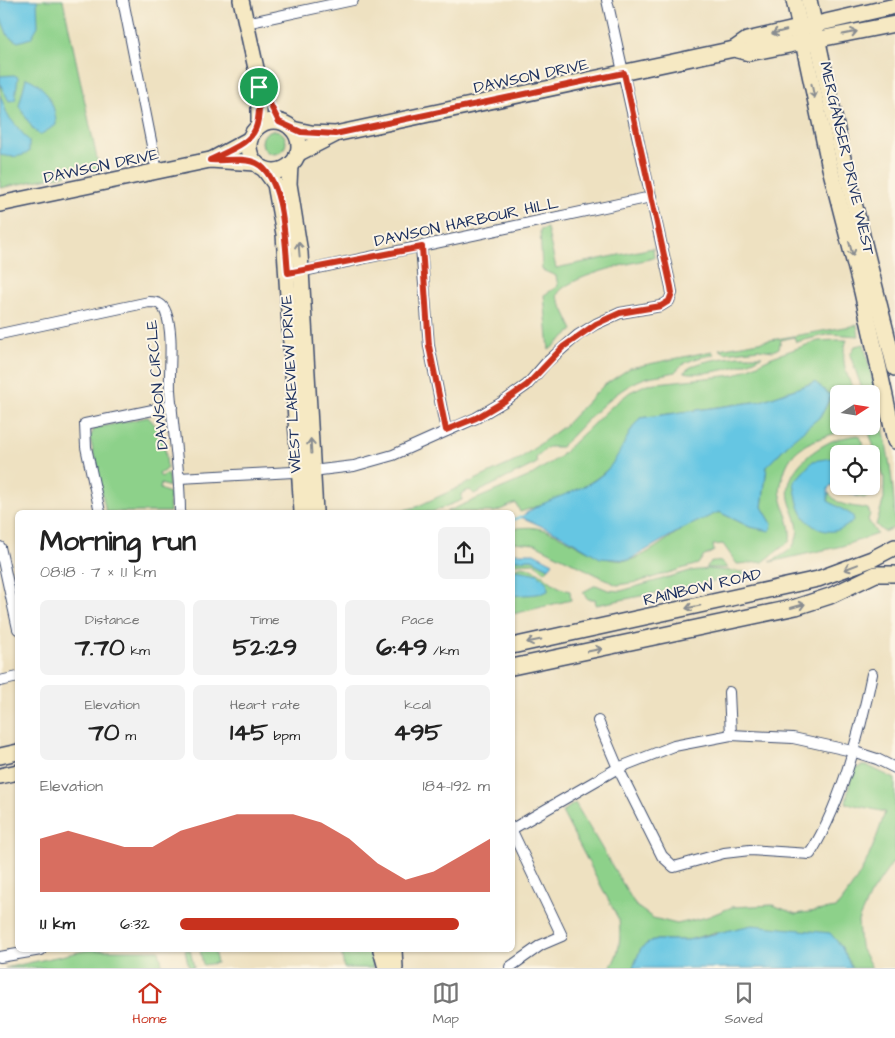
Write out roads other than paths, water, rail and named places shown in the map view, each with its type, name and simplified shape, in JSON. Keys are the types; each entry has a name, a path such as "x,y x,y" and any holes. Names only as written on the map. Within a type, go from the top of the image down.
{"street":[{"path":"123,0 157,171"},
{"path":"241,0 259,82 259,126"},
{"path":"246,23 353,0"},
{"path":"179,478 306,472 376,461 476,418 503,402 527,385 563,347 596,324 620,313 661,306 669,301 672,293 671,287 607,0"},
{"name":"MERGANSER DRIVE WEST","path":"794,0 807,26 844,162 895,368"},
{"name":"MERGANSER DRIVE WEST","path":"807,26 809,0"},
{"name":"DAWSON DRIVE","path":"285,125 311,133 335,134 734,49 747,40 895,6"},
{"name":"DAWSON DRIVE","path":"734,49 749,52 811,42 895,24"},
{"name":"MERGANSER DRIVE WEST","path":"811,42 830,168 862,292 895,441"},
{"path":"259,82 285,125 298,141 294,159 277,170 260,166 250,153 250,139 259,126 265,123 285,125"},
{"name":"DAWSON DRIVE","path":"294,159 335,134"},
{"name":"DAWSON DRIVE","path":"0,204 210,160 250,139"},
{"name":"WEST LAKEVIEW DRIVE","path":"294,159 289,184 298,234 294,273"},
{"name":"DAWSON DRIVE","path":"210,160 260,166"},
{"name":"WEST LAKEVIEW DRIVE","path":"260,166 271,177 276,190 294,273 306,472 302,510"},
{"name":"DAWSON HARBOUR HILL","path":"294,273 422,247 484,231 651,197"},
{"path":"422,247 429,346 446,430"},
{"name":"DAWSON CIRCLE","path":"0,334 157,302 163,307 168,321 180,510"},
{"path":"100,510 86,446 86,424 172,406"},
{"name":"WEST LAKEVIEW DRIVE","path":"306,472 315,510"},
{"path":"0,547 15,616"},
{"name":"RAINBOW ROAD","path":"515,645 818,579 872,559 895,547"},
{"path":"515,666 796,608 830,596 876,574 895,574"},
{"path":"598,722 618,768 662,856 674,867 724,853 750,850 810,854 822,835 831,813 852,751 872,674"},
{"path":"0,681 15,678"},
{"path":"729,692 731,735"},
{"path":"515,828 618,768 674,746 731,735 793,738 852,751 895,768"},
{"path":"0,756 15,753"},
{"path":"0,776 15,773"},
{"path":"510,967 541,945 562,936 515,836"},
{"path":"0,958 31,952"},
{"path":"382,952 386,968"},
{"path":"394,952 395,968"}],"water":[{"path":"0,0 37,0 38,26 31,38 18,42 8,36 0,16"},
{"path":"14,75 18,77 15,100 9,101 0,84 0,76"},
{"path":"26,78 44,90 54,110 56,125 40,135 33,129 19,106"},
{"path":"0,95 8,116 29,141 29,152 26,154 15,156 0,155"},
{"path":"815,382 830,395 821,416 792,440 767,466 762,507 772,524 770,531 750,527 719,512 684,528 629,560 600,558 562,535 521,517 541,505 585,486 604,473 615,460 640,418 761,401"},
{"path":"830,458 828,501 852,515 854,519 841,529 826,531 819,529 807,520 802,513 794,482 813,461"},
{"path":"515,553 534,553 553,563 549,568 532,559 515,560"},
{"path":"515,570 538,574 547,583 548,591 515,596"},
{"path":"752,925 830,933 841,946 852,968 633,968 641,948 653,940 688,940"}],"waterway":[{"path":"515,519 521,517"}]}
